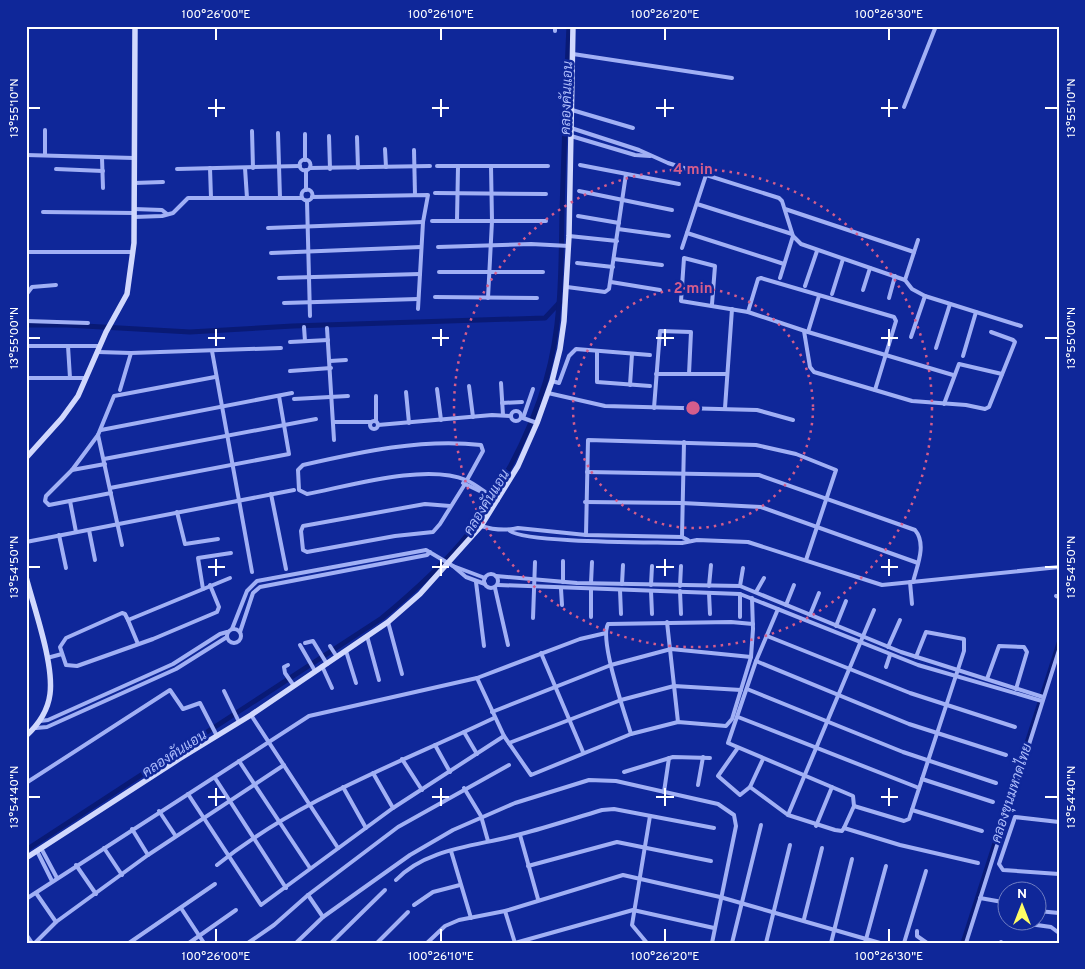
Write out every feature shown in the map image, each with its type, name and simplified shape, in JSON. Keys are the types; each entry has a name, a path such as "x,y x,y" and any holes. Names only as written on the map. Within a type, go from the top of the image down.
{"street":[{"path":"26,458 62,418 78,396 106,332 127,294 133,252 135,26"},
{"path":"26,858 215,733 251,715 314,669 388,622 450,564 482,526 496,499 518,466 548,393 564,321 569,236 573,26"},
{"path":"904,107 936,26"},
{"path":"573,54 732,78"},
{"path":"572,110 633,128"},
{"path":"571,128 778,198 785,209 793,235 801,244 905,280 912,289 925,296 1021,326"},
{"path":"45,130 45,155"},
{"path":"252,131 253,168"},
{"path":"278,132 280,198"},
{"path":"300,166 305,160 305,134"},
{"path":"328,136 330,168"},
{"path":"571,136 635,155 652,156"},
{"path":"357,137 358,168"},
{"path":"386,149 386,167"},
{"path":"414,150 415,195"},
{"path":"26,155 134,158"},
{"path":"102,158 103,188"},
{"path":"305,160 310,163 306,190"},
{"path":"580,165 678,184"},
{"path":"177,169 300,166 308,169 430,166"},
{"path":"437,166 548,166"},
{"path":"488,298 492,220 491,166"},
{"path":"457,220 458,167"},
{"path":"210,168 211,198"},
{"path":"245,168 247,198"},
{"path":"56,169 103,171"},
{"path":"567,287 605,292 609,289 626,174"},
{"path":"682,248 706,175"},
{"path":"134,183 164,182"},
{"path":"306,190 312,193 312,197"},
{"path":"302,198 301,193 306,190"},
{"path":"579,191 672,210"},
{"path":"435,192 546,194"},
{"path":"307,201 312,197 428,195 423,222 418,309"},
{"path":"43,212 134,213 162,216 175,212 186,199 302,198 307,201"},
{"path":"307,201 310,316"},
{"path":"697,204 793,235"},
{"path":"785,209 914,252"},
{"path":"134,213 162,210 167,214"},
{"path":"578,216 619,223"},
{"path":"432,221 546,220"},
{"path":"268,228 423,222"},
{"path":"618,229 669,236"},
{"path":"687,233 784,264"},
{"path":"780,278 793,235"},
{"path":"569,236 617,241"},
{"path":"905,280 918,240"},
{"path":"438,247 548,244 567,246"},
{"path":"271,253 421,247"},
{"path":"805,286 817,251"},
{"path":"26,252 133,252"},
{"path":"712,304 715,266 684,258 680,299 748,312 806,332 953,375"},
{"path":"614,259 662,264"},
{"path":"832,294 843,259"},
{"path":"577,263 613,266"},
{"path":"863,290 870,268"},
{"path":"439,272 544,272"},
{"path":"279,278 420,274"},
{"path":"889,298 895,276"},
{"path":"748,312 758,279 761,278 895,318 875,390"},
{"path":"611,282 660,290"},
{"path":"26,295 32,287 56,285"},
{"path":"819,296 806,332 813,371 917,402 988,408 1015,342 991,332"},
{"path":"912,337 925,296"},
{"path":"435,297 537,298"},
{"path":"284,303 418,299"},
{"path":"936,348 950,304"},
{"path":"725,408 732,309"},
{"path":"963,356 976,312"},
{"path":"26,322 88,324"},
{"path":"304,328 305,341"},
{"path":"327,328 333,397 334,440"},
{"path":"654,408 661,330 691,332 689,374"},
{"path":"290,342 328,340"},
{"path":"26,346 68,346 131,353 281,348"},
{"path":"68,346 70,378"},
{"path":"556,395 571,352 576,349 650,355"},
{"path":"212,351 215,377 252,572"},
{"path":"597,351 596,381 650,386"},
{"path":"120,390 131,353"},
{"path":"630,385 632,354"},
{"path":"330,362 346,360"},
{"path":"944,404 953,375 960,363 1002,374"},
{"path":"290,371 331,368"},
{"path":"656,374 727,374"},
{"path":"111,493 49,505 45,500 46,496 72,470 98,435 115,396 215,377"},
{"path":"26,378 87,378"},
{"path":"552,381 559,383"},
{"path":"501,383 503,416"},
{"path":"469,386 473,417"},
{"path":"437,389 440,420"},
{"path":"511,416 516,421 523,418 533,389"},
{"path":"406,392 409,422"},
{"path":"101,430 292,393"},
{"path":"548,393 605,406 757,410 793,420"},
{"path":"110,488 290,454 279,396"},
{"path":"294,399 348,396"},
{"path":"375,423 376,396"},
{"path":"502,403 522,402"},
{"path":"334,422 409,422 511,416 517,411 523,418 536,423"},
{"path":"72,470 227,436 316,419"},
{"path":"98,435 122,545"},
{"path":"586,535 585,502 588,440 756,445 796,454 833,468 836,474 806,560"},
{"path":"682,537 684,442"},
{"path":"450,506 425,504 302,526 303,550 307,552 395,536 433,532 466,482 483,451 482,445 426,444 394,447 303,465 298,470 299,490 307,494 420,474 451,475 461,479 466,482 488,495 496,499"},
{"path":"587,472 683,472 759,475 916,530 919,535 921,549 911,582 912,604"},
{"path":"26,542 294,490"},
{"path":"271,494 286,569"},
{"path":"70,501 76,532"},
{"path":"585,502 682,503 761,507 918,563"},
{"path":"177,512 184,544 218,539"},
{"path":"482,526 510,530 518,528 562,534 682,537 688,540 748,542 877,584 1059,566"},
{"path":"89,530 95,560"},
{"path":"510,530 514,534 562,540 682,543 688,540"},
{"path":"562,534 562,540"},
{"path":"59,535 66,568"},
{"path":"626,537 626,542"},
{"path":"36,728 47,727 176,669 232,629 248,591 258,581 421,550 438,556 458,572 476,582 485,584 488,588 496,586 740,594 890,655 955,676 1015,693 1041,698"},
{"path":"227,634 230,642 237,642 240,638 240,632 253,593 260,587 427,555 430,552"},
{"path":"203,588 198,558 231,553"},
{"path":"562,582 563,561"},
{"path":"533,618 535,562"},
{"path":"591,582 592,562"},
{"path":"450,564 485,578"},
{"path":"622,584 623,565"},
{"path":"709,586 710,565"},
{"path":"651,585 652,566"},
{"path":"680,586 681,566"},
{"path":"740,586 743,568"},
{"path":"485,578 492,574 533,580 577,583 740,586 916,658 1016,688 1033,696"},
{"path":"496,576 496,586 508,645"},
{"path":"26,577 47,658 51,685 50,696 40,721 36,728 26,736"},
{"path":"128,620 230,578"},
{"path":"485,578 485,584"},
{"path":"756,592 764,578"},
{"path":"476,582 484,646"},
{"path":"577,583 577,589"},
{"path":"638,584 638,590"},
{"path":"138,644 128,620 122,613 66,638 60,645 66,665 75,666 138,644 217,612 219,608 210,585"},
{"path":"786,605 794,585"},
{"path":"561,588 562,605"},
{"path":"591,589 592,617"},
{"path":"620,590 621,614"},
{"path":"651,591 652,614"},
{"path":"680,592 681,614"},
{"path":"709,593 710,614"},
{"path":"810,615 819,593"},
{"path":"740,594 740,616"},
{"path":"763,602 765,597"},
{"path":"477,678 504,736 531,775 583,752 632,734 678,722 728,725 741,690 750,657 753,624 752,598"},
{"path":"836,626 846,601"},
{"path":"750,787 788,815 816,826 839,831 844,828 854,806 853,796 728,743 756,661 778,609"},
{"path":"788,815 861,637 874,610"},
{"path":"888,647 900,620"},
{"path":"822,626 824,621"},
{"path":"388,622 402,674"},
{"path":"632,734 611,666 606,633 609,624 667,622 753,624"},
{"path":"667,622 678,722"},
{"path":"232,629 240,632"},
{"path":"854,806 905,821 912,810 965,645 963,637 953,638 926,632 916,658"},
{"path":"26,899 310,716 477,678 580,639 606,633"},
{"path":"40,721 48,720 125,687 173,664 220,634 227,634"},
{"path":"367,636 379,680"},
{"path":"767,636 848,669 946,705 1015,727"},
{"path":"305,643 313,640 324,663 332,688"},
{"path":"300,645 314,669"},
{"path":"330,646 336,655"},
{"path":"987,679 999,646 1024,647 1027,652 1015,693"},
{"path":"492,712 611,666 671,649 750,657"},
{"path":"346,650 356,683"},
{"path":"541,653 583,752"},
{"path":"966,943 1041,698 1057,663 1058,653"},
{"path":"47,658 62,654"},
{"path":"886,667 890,655"},
{"path":"756,661 938,733 1006,755"},
{"path":"173,664 176,669"},
{"path":"288,666 284,668 292,684"},
{"path":"509,744 621,700 674,686 741,690"},
{"path":"125,687 127,692"},
{"path":"747,689 929,761 996,783"},
{"path":"26,783 170,690 183,709 199,702 215,733"},
{"path":"224,691 238,721"},
{"path":"251,715 270,742 308,805 338,848"},
{"path":"738,717 919,788"},
{"path":"217,865 308,805 342,787 494,718"},
{"path":"464,732 477,754"},
{"path":"188,794 260,905 286,888 310,868 393,808 504,736"},
{"path":"434,745 450,772"},
{"path":"737,748 718,776 740,795 750,787 763,759"},
{"path":"624,772 678,756 710,758"},
{"path":"698,786 703,757"},
{"path":"664,792 669,758"},
{"path":"402,759 422,790"},
{"path":"239,761 310,868"},
{"path":"26,934 34,943 56,922 175,835 231,801 284,765"},
{"path":"248,943 274,925 308,895 398,827 464,788 509,765"},
{"path":"373,774 393,808"},
{"path":"215,778 286,888"},
{"path":"296,943 323,917 410,855 453,830 481,816 515,803 589,780 616,781 718,804 734,815 736,826 712,943"},
{"path":"922,780 993,802"},
{"path":"342,787 366,828"},
{"path":"816,826 832,787"},
{"path":"464,788 481,816 488,841"},
{"path":"396,880 415,865 451,851 520,835 607,809 714,828"},
{"path":"912,810 982,831"},
{"path":"160,811 175,835"},
{"path":"647,943 632,926 633,910 650,816"},
{"path":"1059,822 1015,817 999,866 1003,870 1059,874"},
{"path":"732,943 762,825"},
{"path":"844,828 900,845 978,863"},
{"path":"132,829 148,855"},
{"path":"520,835 538,899"},
{"path":"528,866 617,842 711,861"},
{"path":"766,943 790,845"},
{"path":"104,848 122,875"},
{"path":"804,919 822,848"},
{"path":"39,850 57,878"},
{"path":"39,850 52,881"},
{"path":"451,851 471,918"},
{"path":"831,943 833,928 852,859"},
{"path":"76,865 96,894"},
{"path":"866,941 886,866"},
{"path":"904,943 926,871"},
{"path":"427,943 445,926 505,911 538,899 618,876 640,878 720,897 804,919 866,941 880,943"},
{"path":"129,943 215,884"},
{"path":"414,905 433,892 460,885"},
{"path":"332,943 385,890"},
{"path":"36,893 56,922"},
{"path":"308,895 323,917"},
{"path":"980,898 998,901"},
{"path":"181,908 204,943"},
{"path":"189,943 236,910"},
{"path":"505,911 515,943 633,910 714,928"},
{"path":"377,943 408,912"},
{"path":"1048,927 1059,933"},
{"path":"918,931 917,936 927,943"}],"waterway":[{"name":"คลองคันแอน","path":"26,850 382,618 438,568 468,534 492,498 532,420 546,380 555,338 561,275 569,26"},
{"path":"26,325 67,325 190,332 293,326 545,318 560,302"},
{"name":"คลองขุนมหาดไทย","path":"963,943 1059,643"}]}
